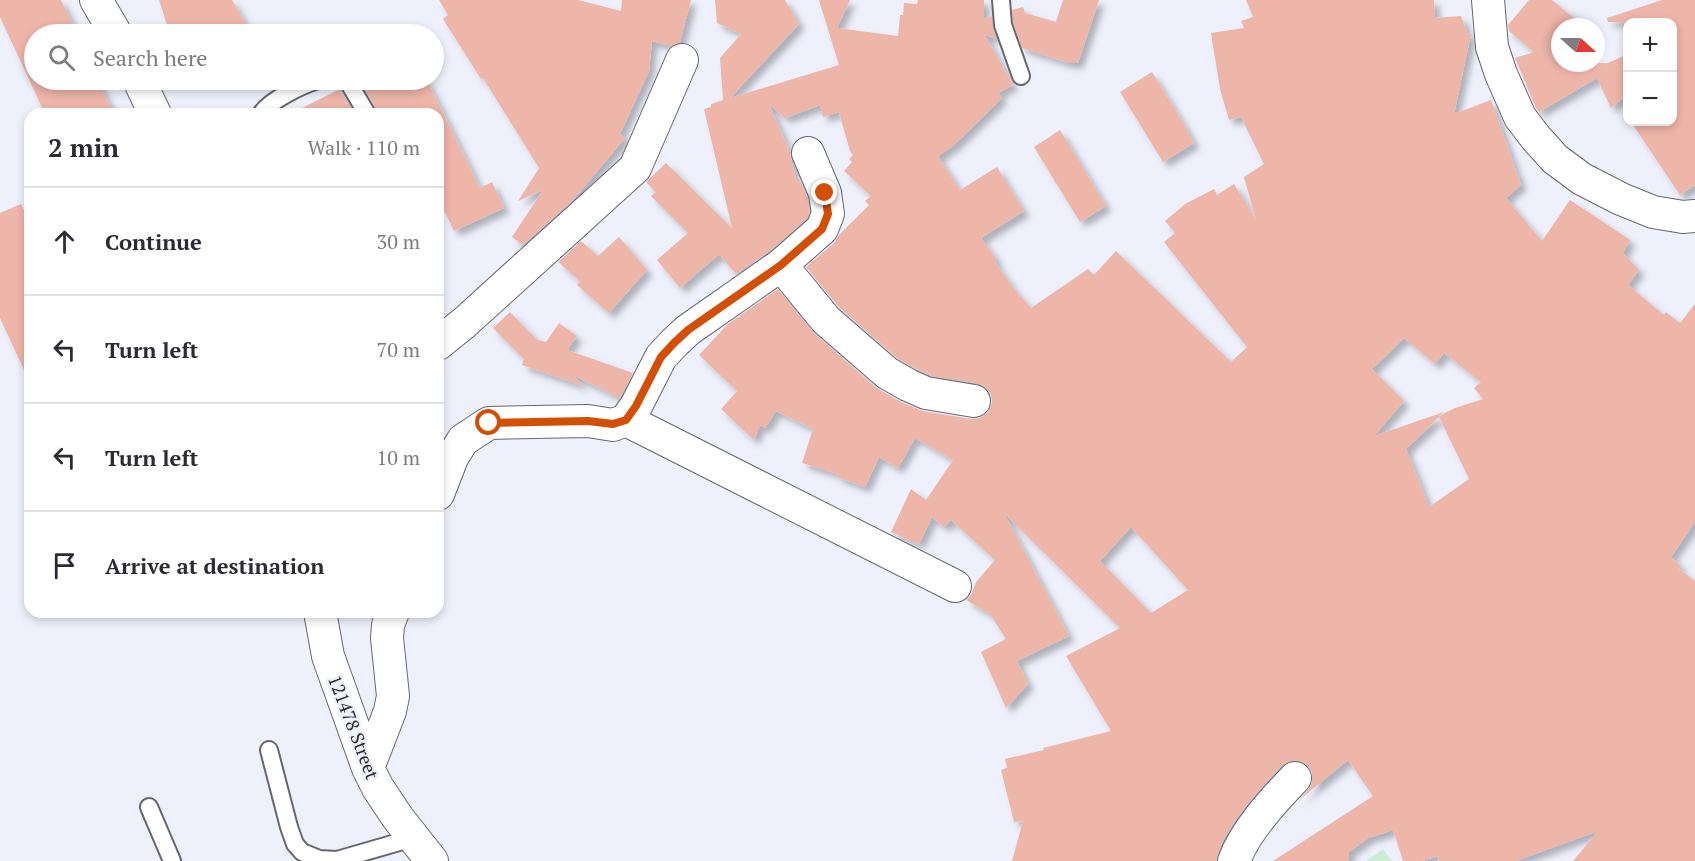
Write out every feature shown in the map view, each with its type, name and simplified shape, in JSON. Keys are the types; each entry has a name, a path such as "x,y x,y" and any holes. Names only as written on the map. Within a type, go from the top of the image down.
{"street":[{"path":"96,0 110,24"},
{"path":"1488,0 1492,46 1501,74 1520,117 1549,152 1582,179 1621,200 1653,212 1683,217 1695,216"},
{"path":"444,339 635,168 682,60"},
{"path":"144,90 152,108"},
{"path":"444,479 452,458 463,440 489,423 588,421 613,424 626,420 636,406 661,357 674,343 688,330 781,265 822,229 828,214 825,193 808,153"},
{"path":"781,265 826,320 887,373 926,393 974,401"},
{"path":"626,420 955,586"},
{"name":"121478 Street","path":"321,618 328,656 368,768 378,788 423,850"},
{"path":"368,768 390,711 393,696 387,638 391,618"},
{"path":"1234,861 1239,848 1273,801 1295,778"}],"lane":[{"path":"1001,0 1003,25 1021,76"},
{"path":"265,108 297,90"},
{"path":"352,90 363,108"},
{"path":"269,750 294,844 308,859 337,860 423,850"},
{"path":"149,807 172,861"}],"green space":[{"path":"1383,849 1392,861 1366,861"}],"building":[{"path":"0,0 61,0 72,24 24,24 24,69 0,17"},
{"path":"159,0 232,0 246,24 167,24"},
{"path":"439,0 578,0 621,11 622,0 691,0 680,42 671,46 652,41 649,71 620,134 625,138 571,202 523,245 512,237 543,190 518,201 539,168 443,19 448,15"},
{"path":"715,0 785,0 799,24 730,98 839,65 819,0 850,0 837,28 898,36 904,3 917,4 918,0 984,0 984,19 992,16 997,39 985,35 1013,85 998,93 1002,98 953,146 938,156 960,190 997,167 1024,211 981,238 997,260 995,262 1020,297 1031,308 1088,269 1094,275 1116,251 1231,362 1247,347 1164,242 1175,233 1165,221 1185,204 1214,189 1217,195 1234,184 1256,220 1244,177 1264,164 1241,117 1229,120 1220,89 1211,33 1244,28 1241,21 1253,17 1246,0 1434,0 1435,18 1461,16 1467,33 1471,34 1454,114 1491,100 1521,185 1506,198 1542,241 1570,200 1630,240 1623,253 1639,270 1628,285 1664,315 1666,312 1680,323 1695,304 1695,522 1671,557 1681,566 1679,569 1695,581 1695,861 1573,861 1598,831 1516,861 1439,861 1437,856 1422,861 1403,861 1393,830 1368,838 1349,852 1349,861 1273,861 1373,796 1348,760 1298,801 1312,783 1312,772 1299,760 1282,765 1255,795 1222,842 1216,861 1012,861 1023,821 1014,822 1001,770 1007,768 1005,759 1111,731 1066,656 1120,628 1004,513 1069,636 1017,661 1028,684 1006,708 981,652 1006,639 990,614 966,600 971,595 976,582 995,560 951,520 944,527 932,517 919,544 891,532 911,489 926,500 953,460 915,438 898,468 879,457 865,487 837,477 838,474 802,463 813,429 776,411 765,428 760,425 754,440 721,409 737,391 699,355 728,324 778,289 814,333 875,387 899,401 923,411 971,419 980,418 987,413 992,403 991,394 977,383 931,376 897,358 839,307 806,267 834,243 869,205 865,201 871,196 844,171 852,162 849,159 853,155 839,112 823,117 820,105 785,118 769,104 789,150 796,180 799,178 808,198 810,212 807,218 770,251 736,274 718,255 680,288 657,260 688,233 651,196 656,192 646,182 666,163 732,228 704,109 723,100 720,58 741,34 717,23","holes":["1404,338 1435,364 1444,353 1481,382 1474,388 1483,399 1439,416 1444,412 1374,436 1404,401 1372,369","1439,417 1469,479 1429,507 1406,449","1131,527 1188,590 1151,613 1100,561"]},
{"path":"1063,0 1099,0 1078,63 1069,63 1022,48 1013,23 1012,10 1023,7 1025,13 1056,22"},
{"path":"1529,0 1552,0 1573,18 1551,18 1551,72 1605,72 1605,63 1623,56 1623,98 1611,108 1597,78 1539,112 1515,58 1534,52 1509,31 1508,25"},
{"path":"1662,0 1695,0 1695,185 1680,195 1634,126 1677,126 1677,18 1623,18 1623,22 1608,22 1607,18"},
{"path":"1152,72 1194,143 1163,162 1120,92"},
{"path":"34,90 103,90 111,108 42,108"},
{"path":"341,90 351,108 302,108"},
{"path":"365,90 432,90 441,108 375,108"},
{"path":"444,115 480,188 492,182 504,208 454,231 444,210"},
{"path":"1060,130 1106,206 1080,222 1034,147"},
{"path":"21,204 24,211 24,370 0,318 0,213"},
{"path":"619,237 647,270 609,313 577,285 580,281 558,262 581,241 598,256"},
{"path":"510,312 537,340 546,342 559,323 577,336 567,350 633,373 620,398 573,375 583,386 522,365 524,359 493,328"}],"route":[{"path":"489,423 588,421 613,424 626,420 636,406 661,357 674,343 688,330 781,265 822,229 828,214 825,193"}]}
